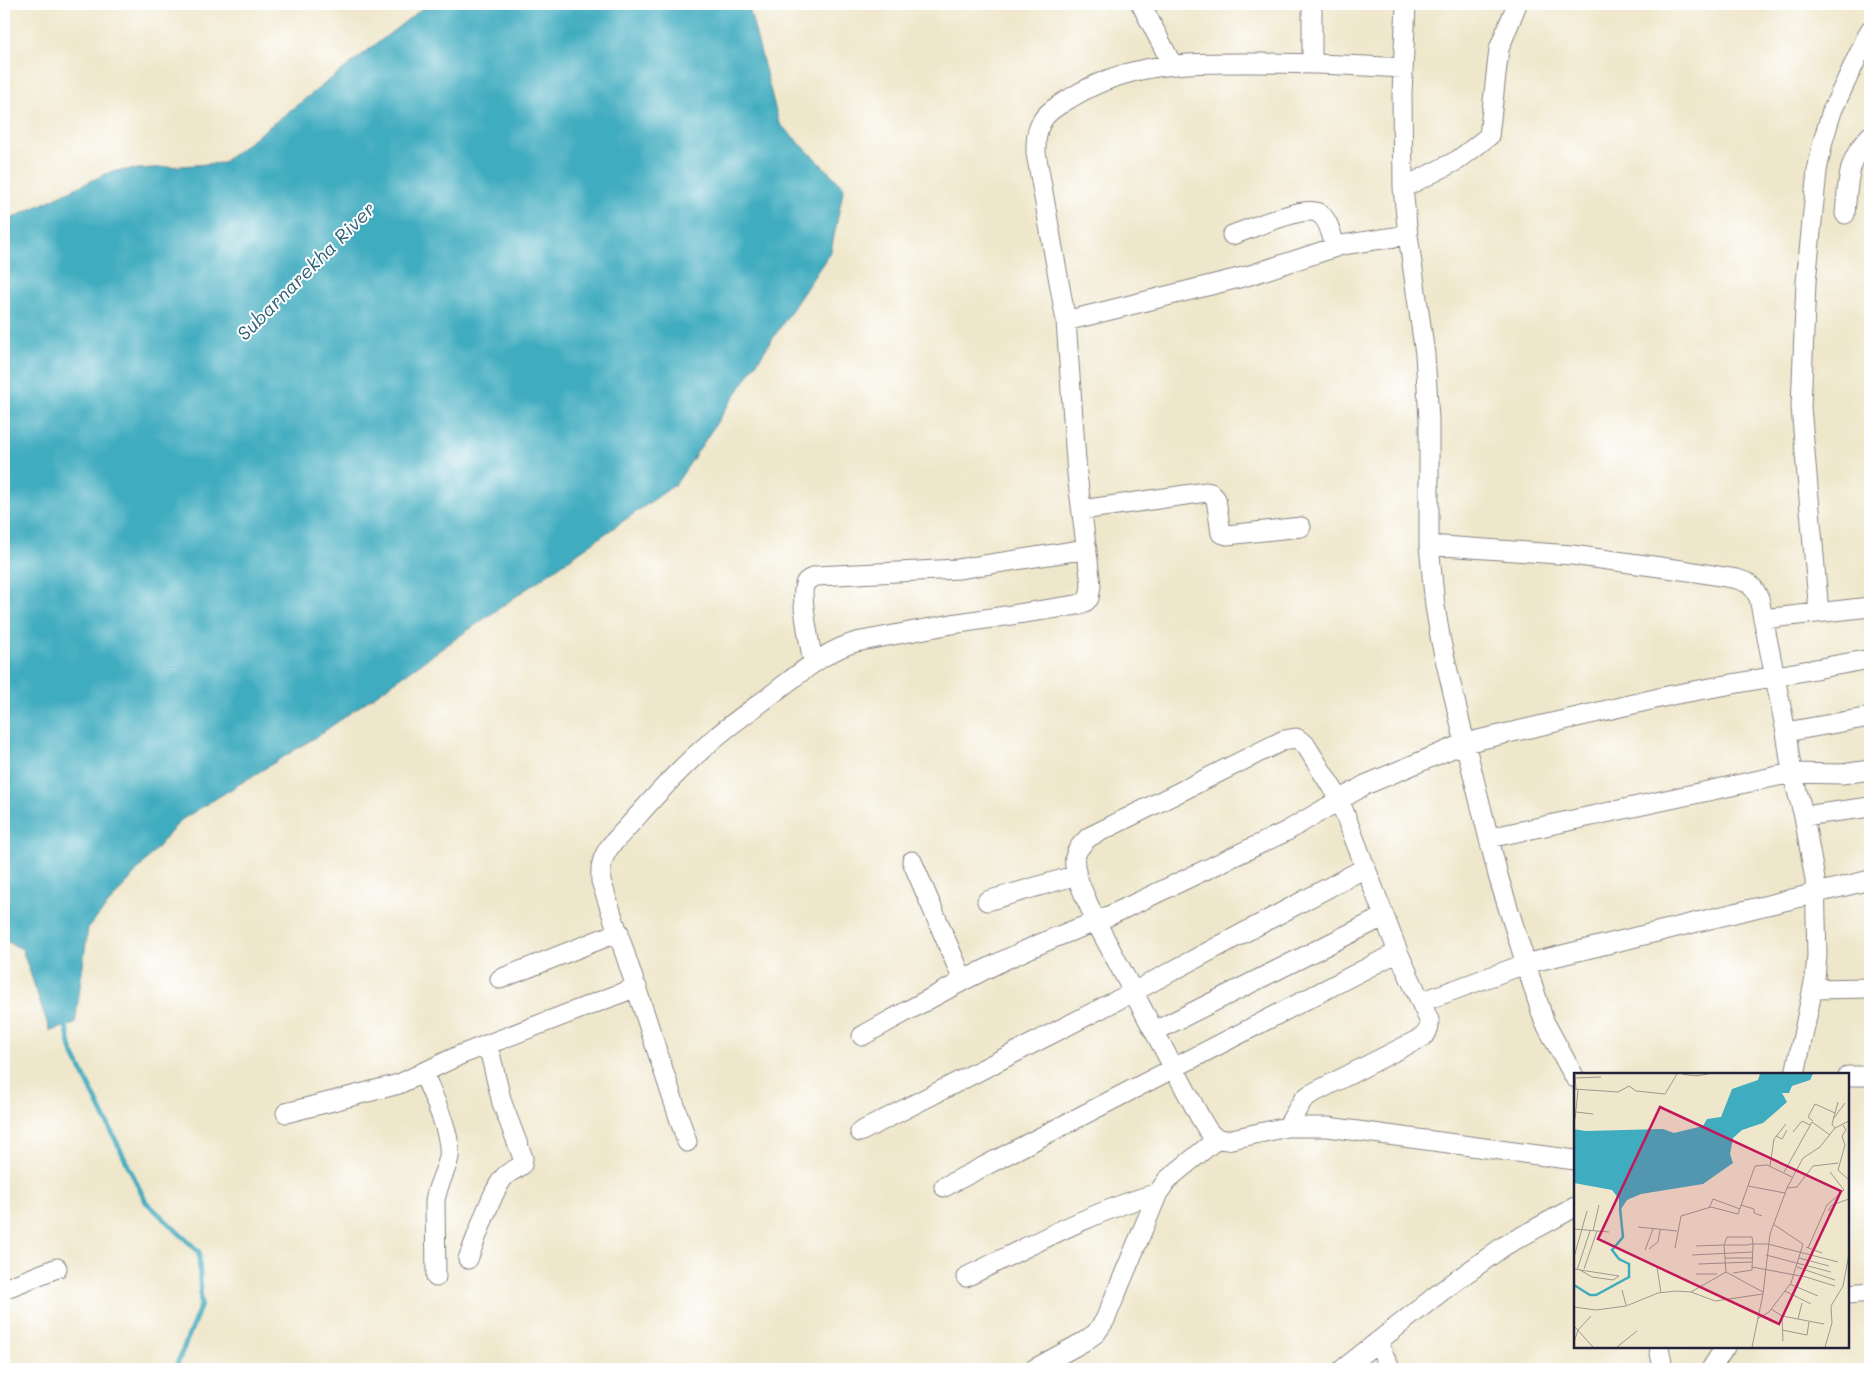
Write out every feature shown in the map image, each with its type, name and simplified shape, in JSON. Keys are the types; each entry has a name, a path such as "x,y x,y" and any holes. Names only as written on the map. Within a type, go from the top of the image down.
{"street":[{"path":"1141,4 1172,64"},
{"path":"1312,4 1312,63"},
{"path":"1406,4 1403,68 1403,188 1425,354 1429,420 1429,545 1435,606 1441,642 1499,879 1544,1021 1574,1076"},
{"path":"1403,188 1458,160 1489,136 1500,49 1517,4"},
{"path":"1819,613 1802,407 1806,282 1817,172 1823,141 1832,111 1870,30"},
{"path":"687,1142 601,881 600,866 611,845 684,765 707,744 814,663 843,646 952,624 1076,605 1085,602 1089,598 1091,592 1077,474 1066,321 1036,153 1036,135 1041,121 1069,98 1105,81 1147,67 1172,64 1312,63 1403,68"},
{"path":"1845,214 1850,168 1854,156 1870,136"},
{"path":"1232,236 1292,214 1309,211 1317,212 1323,217 1335,248"},
{"path":"1066,321 1247,276 1362,241 1408,235"},
{"path":"1082,510 1206,492 1211,493 1216,499 1221,533 1227,535 1301,527"},
{"path":"1429,545 1572,555 1736,579 1748,583 1754,589 1759,598 1786,732 1792,773 1804,816 1815,892 1817,956 1813,989 1795,1073"},
{"path":"814,663 803,599 804,587 807,581 816,576 958,569 1087,549"},
{"path":"1763,619 1870,607"},
{"path":"862,1036 963,980 1058,935 1096,922 1287,831 1365,784 1465,743 1672,695 1870,659"},
{"path":"1786,732 1870,717"},
{"path":"1217,1140 1201,1119 1135,991 1096,922 1077,875 1076,856 1079,847 1089,837 1284,740 1296,738 1305,744 1339,800 1383,917 1429,1020 1429,1026 1425,1035 1309,1095 1303,1100 1287,1127"},
{"path":"1489,838 1792,773 1842,774 1870,770"},
{"path":"1804,816 1870,807"},
{"path":"912,862 963,980"},
{"path":"860,1132 1135,991 1365,868"},
{"path":"987,900 1077,875"},
{"path":"1420,1002 1526,964 1870,880"},
{"path":"1155,1031 1383,917"},
{"path":"500,979 618,932"},
{"path":"944,1187 1398,952"},
{"path":"286,1112 399,1084 488,1045 637,987"},
{"path":"1813,989 1870,988"},
{"path":"468,1260 491,1201 501,1181 506,1174 522,1165 524,1158 502,1103 488,1045"},
{"path":"424,1072 448,1137 449,1150 435,1201 436,1277"},
{"path":"1849,1076 1870,1076"},
{"path":"1034,1369 1085,1341 1096,1332 1105,1320 1158,1193 1173,1175 1217,1140 1227,1140 1287,1127 1328,1126 1574,1160"},
{"path":"966,1277 1124,1202 1158,1193"},
{"path":"1343,1369 1442,1291 1504,1246 1574,1208"},
{"path":"4,1289 57,1268"},
{"path":"1849,1294 1870,1293"},
{"path":"1378,1342 1391,1369"},
{"path":"1659,1348 1664,1369"},
{"path":"1711,1369 1724,1348"}],"water":[{"name":"Subarnarekha River","path":"428,4 748,4 779,123 844,187 831,251 676,484 316,737 181,820 88,928 75,1024 50,1031 22,949 4,940 4,222 112,171 222,163"}],"waterway":[{"path":"65,1021 71,1049 146,1202 199,1252 201,1305 175,1369"}]}
